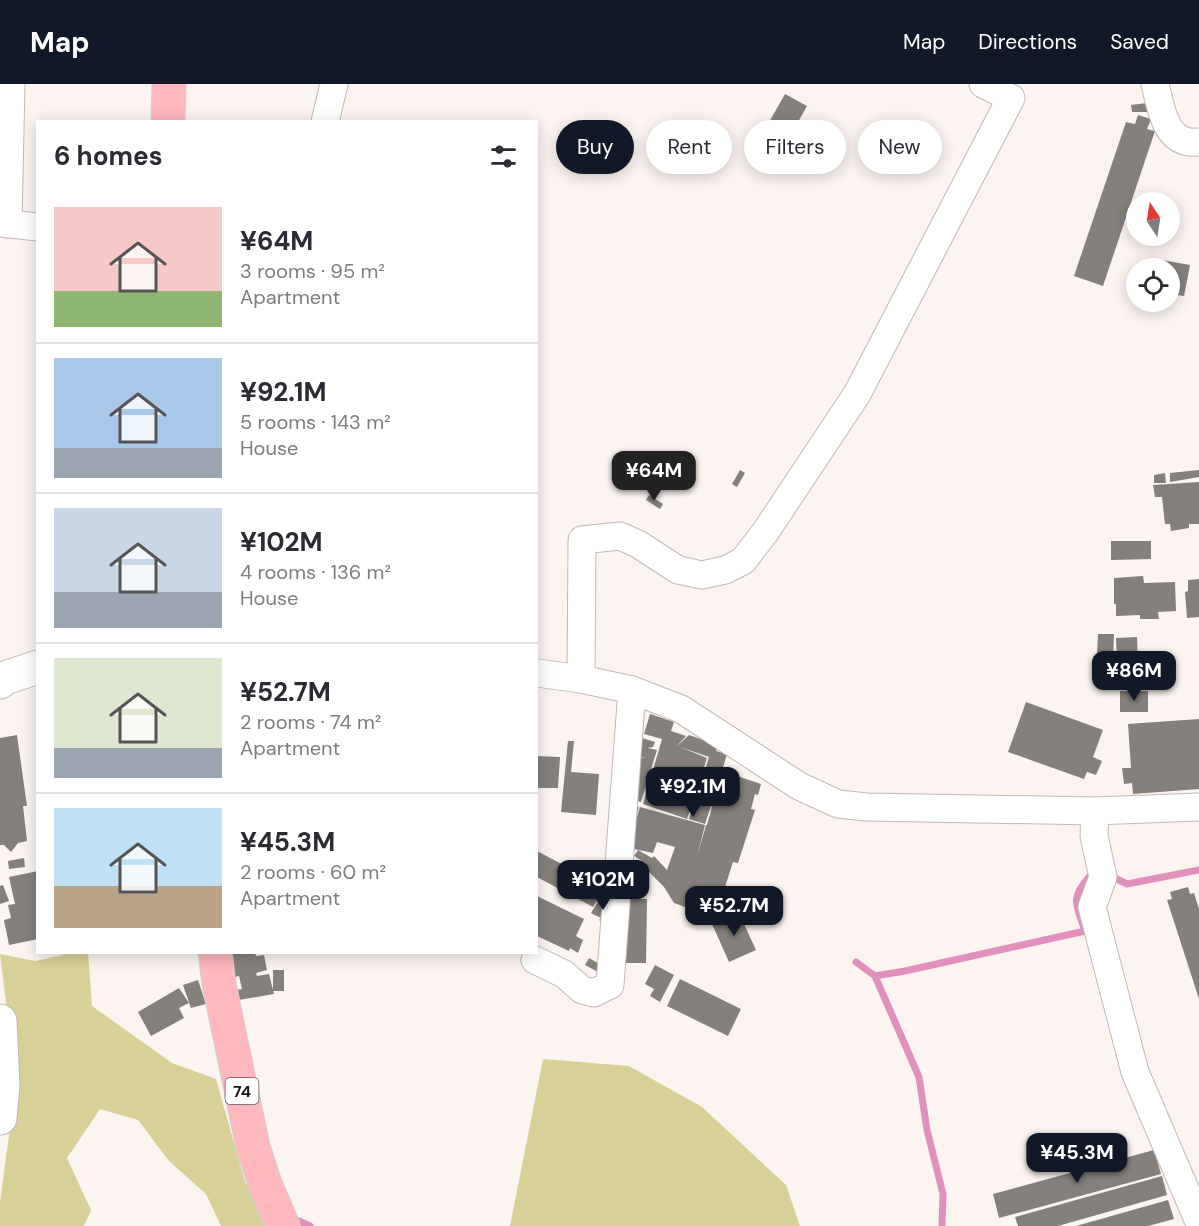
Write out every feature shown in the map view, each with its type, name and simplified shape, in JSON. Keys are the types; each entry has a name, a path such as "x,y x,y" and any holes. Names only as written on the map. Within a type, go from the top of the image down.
{"main road":[{"path":"168,120 169,84"},
{"path":"0,682 5,678 36,668"},
{"name":"74","path":"215,954 219,984 253,1147 265,1184 283,1226"},
{"path":"0,1022 3,1085 0,1118"}],"street":[{"path":"11,84 4,223 36,227"},
{"path":"325,120 334,84"},
{"path":"581,679 582,540 620,536 638,544 678,570 702,575 725,570 743,561 766,531 857,394 1011,98 983,84"},
{"path":"1155,84 1166,126 1177,137 1192,143 1199,142"},
{"path":"538,673 581,679 632,690 681,709 799,786 838,804 867,807 1095,811 1199,807"},
{"path":"535,960 564,974 582,990 594,993 610,984 632,690"},
{"path":"1095,811 1094,836 1102,877 1092,907 1135,1072 1199,1222"}],"shaded area":[{"path":"0,954 35,961 63,955 88,954 92,1006 172,1063 216,1079 245,1182 271,1224 269,1226 221,1226 206,1194 169,1161 138,1120 100,1109 67,1158 91,1210 84,1226 0,1226 0,1202 16,1083"},
{"path":"543,1059 629,1066 702,1107 786,1185 800,1226 510,1226"}],"building":[{"path":"785,94 807,106 799,120 770,120"},
{"path":"1147,103 1148,112 1132,112 1131,105"},
{"path":"1138,115 1151,119 1147,129 1155,131 1135,192 1126,192 1126,217 1103,286 1074,276 1126,122 1135,124"},
{"path":"1180,263 1190,265 1184,296 1180,295"},
{"path":"740,470 745,473 737,487 732,484"},
{"path":"1199,470 1199,477 1170,482 1170,473"},
{"path":"1165,473 1166,483 1154,483 1154,475"},
{"path":"1199,482 1199,524 1189,524 1189,528 1171,531 1170,524 1165,524 1162,497 1155,497 1153,485"},
{"path":"649,495 663,504 660,509 646,500"},
{"path":"1111,541 1151,541 1151,559 1111,560"},
{"path":"1143,576 1144,583 1175,582 1176,611 1158,612 1159,619 1140,619 1140,615 1116,616 1114,578"},
{"path":"1199,579 1199,617 1187,618 1185,592 1188,591 1188,580"},
{"path":"1098,634 1114,634 1113,660 1099,660 1099,655 1097,655"},
{"path":"1137,637 1138,661 1117,662 1116,638"},
{"path":"1120,691 1148,691 1148,712 1120,712"},
{"path":"1026,702 1103,730 1093,757 1102,761 1096,775 1087,772 1084,779 1008,752"},
{"path":"650,714 674,722 671,731 686,736 676,747 689,735 718,745 716,751 727,754 722,771 761,784 758,795 755,794 751,809 755,810 738,863 733,862 724,890 728,892 721,913 695,904 693,910 674,903 664,887 643,866 646,863 634,856 638,850 652,858 654,856 667,870 675,847 657,842 653,853 629,848 633,805 639,807 634,826 640,807 705,825 697,857 719,782 705,824 689,819 709,757 680,747 707,758 687,819 643,804 662,739 644,734"},
{"path":"1199,719 1199,789 1133,794 1132,783 1124,784 1122,768 1131,768 1128,724"},
{"path":"17,735 27,806 23,806 27,841 18,843 11,852 4,845 0,845 0,738"},
{"path":"639,737 655,742 653,747 648,748 657,750 641,802 634,800 638,757 646,758 638,756"},
{"path":"568,741 574,741 571,772 599,774 596,815 561,812"},
{"path":"538,756 560,757 558,788 538,788"},
{"path":"538,852 605,887 593,907 538,878"},
{"path":"24,858 25,867 9,869 8,861"},
{"path":"36,871 36,939 9,945 4,920 11,918 8,905 15,904 9,877"},
{"path":"3,885 9,901 0,904 0,886"},
{"path":"1188,887 1190,894 1194,893 1199,909 1199,999 1167,900 1172,899 1170,892"},
{"path":"538,896 584,919 576,936 583,940 578,953 570,948 569,951 538,936"},
{"path":"600,898 612,904 610,927 599,920 601,918 591,913"},
{"path":"625,899 647,899 646,963 624,963"},
{"path":"739,913 756,950 729,962 712,924"},
{"path":"230,954 264,955 267,970 256,973 257,976 269,974 274,994 239,1000 237,990 242,989 239,976 235,977"},
{"path":"589,958 603,966 600,973 585,965"},
{"path":"655,965 674,975 660,1002 650,996 654,989 645,984"},
{"path":"273,970 284,970 284,991 273,991"},
{"path":"680,979 741,1009 728,1036 667,1006"},
{"path":"198,980 206,1004 191,1008 183,985"},
{"path":"179,988 189,1003 179,1008 184,1018 151,1036 138,1012"},
{"path":"1154,1150 1161,1174 999,1218 993,1194"},
{"path":"1162,1176 1167,1195 1058,1226 1018,1226 1015,1217"},
{"path":"1168,1200 1174,1219 1148,1226 1076,1226"}],"waterway":[{"path":"1113,877 1127,884 1199,870"},
{"path":"856,962 875,976 1085,931 1077,909 1077,897 1089,877 1096,876"},
{"path":"875,976 919,1077 927,1130 943,1194 942,1226"},
{"path":"291,1224 299,1221 310,1226"}]}
